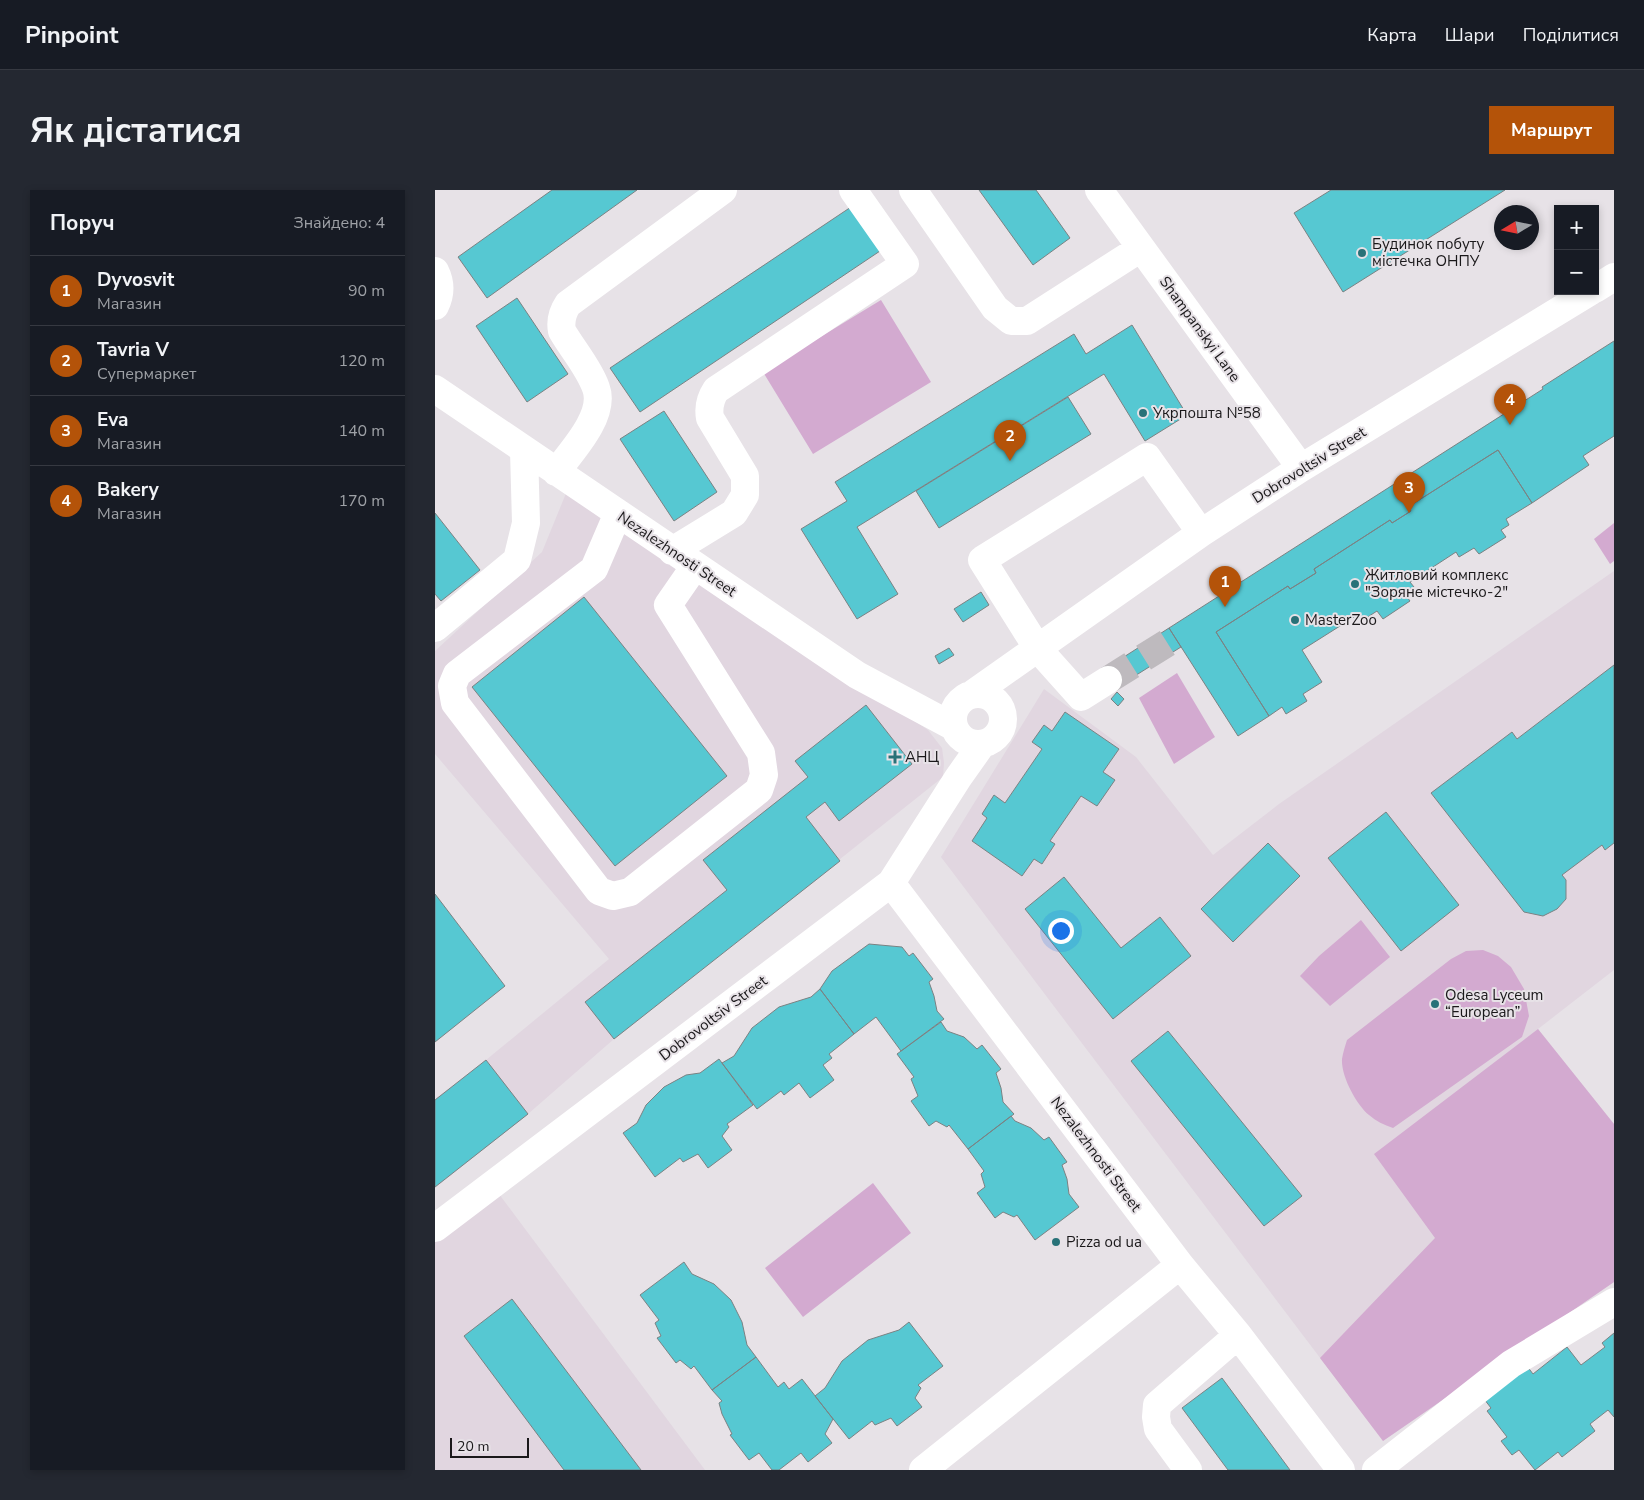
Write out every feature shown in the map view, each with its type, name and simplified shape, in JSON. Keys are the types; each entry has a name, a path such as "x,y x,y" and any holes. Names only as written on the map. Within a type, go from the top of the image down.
{"street":[{"path":"556,472 580,442 597,409 598,400 593,380 562,331 561,323 564,310 568,304 723,190"},
{"path":"673,550 734,512 745,495 745,476 710,418 708,410 716,390 905,264 853,190"},
{"path":"913,190 995,308 1011,321 1027,321 1141,248"},
{"name":"Shampanskyi Lane","path":"1099,190 1301,468"},
{"path":"435,271 439,279 440,289 439,298 435,306"},
{"path":"1599,287 1614,278"},
{"name":"Dobrovoltsiv Street","path":"435,1228 891,882 958,778 965,720 1036,650 1201,533 1301,468 1584,295"},
{"name":"Nezalezhnosti Street","path":"435,389 857,676 924,711 965,720"},
{"path":"435,628 517,560 526,523 524,450"},
{"path":"1108,680 1081,697 1036,650 982,560 1147,457 1201,533"},
{"path":"618,513 593,569 457,674 452,686 455,703 467,719 599,891 613,896 630,892 759,790 764,775 761,753 668,605 695,566"},
{"name":"Dobrovoltsiv Street","path":"965,720 991,741 1002,728 1002,710 1036,650"},
{"path":"965,720 983,694 998,702 1002,710"},
{"name":"Nezalezhnosti Street","path":"891,882 1180,1265 1238,1334 1341,1470"},
{"path":"923,1470 1180,1265"},
{"path":"1376,1470 1511,1364 1614,1302"},
{"path":"1188,1470 1158,1429 1157,1405 1238,1334"}],"shaded area":[{"path":"881,300 931,382 813,454 763,372"},
{"path":"569,486 928,730 942,748 943,777 614,1039 528,1114 435,1188 435,1099 486,1060 609,959 435,754 435,651 542,552"},
{"path":"1614,523 1614,561 1610,564 1594,539"},
{"path":"1614,571 1614,970 1538,1029 1614,1124 1614,1282 1383,1441 941,857 1044,689 1136,757 1213,855 1279,804"},
{"path":"1177,673 1215,737 1174,764 1139,698"},
{"path":"1361,920 1390,957 1330,1006 1300,976 1319,956"},
{"path":"1483,950 1498,956 1511,967 1524,989 1529,1016 1522,1037 1393,1128 1377,1121 1359,1104 1350,1089 1344,1073 1342,1059 1347,1040 1451,959 1466,951"},
{"path":"1538,1029 1614,1124 1614,1282 1383,1441 1320,1358 1435,1238 1374,1154"},
{"path":"873,1183 911,1233 803,1317 765,1268"},
{"path":"493,1186 705,1470 435,1470 435,1231"}],"building":[{"path":"552,190 637,190 487,298 458,257"},
{"path":"979,190 1036,190 1070,238 1033,265"},
{"name":"Будинок побуту містечка ОНПУ","path":"1331,190 1505,190 1343,292 1294,213"},
{"path":"854,205 883,249 640,412 610,368"},
{"path":"517,298 568,374 527,402 476,326"},
{"path":"1132,325 1187,415 1145,441 1104,374 857,527 898,594 857,619 801,529 847,501 835,482 1074,334 1086,354"},
{"path":"1614,341 1614,436 1583,456 1589,465 1532,503 1498,450 1408,507 1411,511 1392,523 1390,520 1314,569 1316,573 1290,589 1288,586 1216,632 1269,716 1238,736 1169,628 1543,389 1542,387"},
{"path":"1068,397 1091,434 939,528 916,491"},
{"path":"664,411 717,492 674,521 620,439"},
{"name":"Житловий комплекс \"Зоряне містечко-2\"","path":"1498,450 1532,503 1506,519 1509,525 1501,530 1506,537 1479,554 1474,548 1459,557 1456,552 1410,582 1414,587 1404,593 1410,601 1383,619 1377,611 1363,620 1359,614 1302,650 1322,682 1303,694 1307,701 1286,714 1282,707 1269,716 1216,632 1288,586 1290,589 1316,573 1314,569 1390,520 1392,523 1411,511 1408,507"},
{"path":"435,513 480,570 441,601 435,594"},
{"path":"981,592 989,605 963,622 954,609"},
{"path":"584,597 727,776 615,866 472,687"},
{"path":"1169,628 1181,647 1114,689 1102,671"},
{"path":"949,648 954,655 939,664 935,656"},
{"path":"1614,665 1614,843 1605,850 1602,845 1562,875 1566,880 1566,899 1557,909 1543,916 1524,912 1431,793 1512,732 1517,739"},
{"path":"1117,692 1124,699 1118,706 1111,699"},
{"path":"866,705 912,764 839,821 825,802 806,817 840,861 614,1039 585,1002 727,890 703,860 808,777 795,761"},
{"path":"1065,712 1119,749 1103,772 1115,780 1097,806 1081,796 1050,841 1055,844 1042,864 1034,859 1022,876 972,841 987,818 982,814 994,795 1005,803 1042,749 1032,742 1044,725 1052,731"},
{"path":"1386,812 1459,905 1401,951 1328,858"},
{"path":"1268,843 1300,876 1233,942 1201,909"},
{"path":"1064,877 1121,948 1160,917 1191,956 1113,1019 1025,909"},
{"path":"435,894 505,986 435,1042"},
{"path":"869,944 902,947 909,956 913,953 933,979 929,982 937,1011 944,1019 901,1051 876,1017 854,1034 820,989 832,971"},
{"path":"820,989 854,1034 829,1054 832,1058 823,1065 834,1080 810,1098 799,1083 784,1095 781,1091 757,1109 722,1063 734,1056 752,1028 779,1007 811,997"},
{"path":"941,1022 947,1031 964,1037 977,1049 982,1045 1001,1069 996,1073 1003,1102 1014,1114 968,1149 949,1125 947,1127 936,1121 929,1126 911,1101 918,1096 911,1079 914,1077 897,1054"},
{"path":"1168,1031 1302,1196 1264,1226 1131,1061"},
{"path":"719,1059 753,1105 727,1124 729,1127 722,1136 732,1150 708,1168 698,1154 683,1162 680,1158 655,1177 623,1133 637,1123 646,1105 664,1087 686,1075 700,1073"},
{"path":"486,1060 528,1114 435,1187 435,1100"},
{"path":"1011,1116 1015,1121 1031,1128 1044,1140 1049,1137 1067,1162 1062,1165 1067,1179 1069,1194 1079,1207 1035,1240 1017,1215 1014,1217 1003,1212 995,1218 977,1193 985,1187 981,1174 984,1171 968,1149"},
{"path":"684,1262 692,1274 714,1284 731,1300 742,1322 747,1345 756,1357 712,1390 694,1366 691,1369 680,1360 676,1363 657,1338 661,1336 655,1323 659,1320 640,1295"},
{"path":"512,1299 641,1470 564,1470 464,1336"},
{"path":"909,1322 943,1366 918,1385 921,1388 915,1398 922,1407 897,1426 891,1418 875,1425 872,1421 849,1439 815,1396 825,1388 842,1361 868,1340 899,1330"},
{"path":"1614,1333 1614,1417 1608,1410 1590,1424 1595,1431 1562,1457 1558,1452 1535,1470 1519,1450 1512,1455 1501,1441 1507,1437 1487,1411 1491,1408 1481,1395 1524,1362 1533,1374 1567,1347 1581,1365 1605,1347 1602,1343"},
{"path":"756,1357 778,1387 784,1382 789,1389 802,1379 833,1419 825,1434 832,1443 808,1462 801,1453 779,1470 772,1470 759,1453 749,1460 730,1435 732,1434 719,1403 722,1401 712,1390"},
{"path":"1222,1378 1290,1470 1228,1470 1182,1408"}],"tunnel":[{"path":"1108,680 1175,638"}],"place":[{"name":"Будинок побуту містечка ОНПУ","path":"1362,253"},
{"name":"Укрпошта №58","path":"1143,413"},
{"name":"Bakery","path":"1510,425"},
{"name":"Tavria V","path":"1010,461"},
{"name":"Eva","path":"1409,513"},
{"name":"Житловий комплекс \"Зоряне містечко-2\"","path":"1355,584"},
{"name":"Dyvosvit","path":"1225,607"},
{"name":"MasterZoo","path":"1295,620"},
{"name":"АНЦ","path":"895,757"},
{"name":"Odesa Lyceum “European”","path":"1435,1004"},
{"name":"Pizza od ua","path":"1056,1242"}]}
